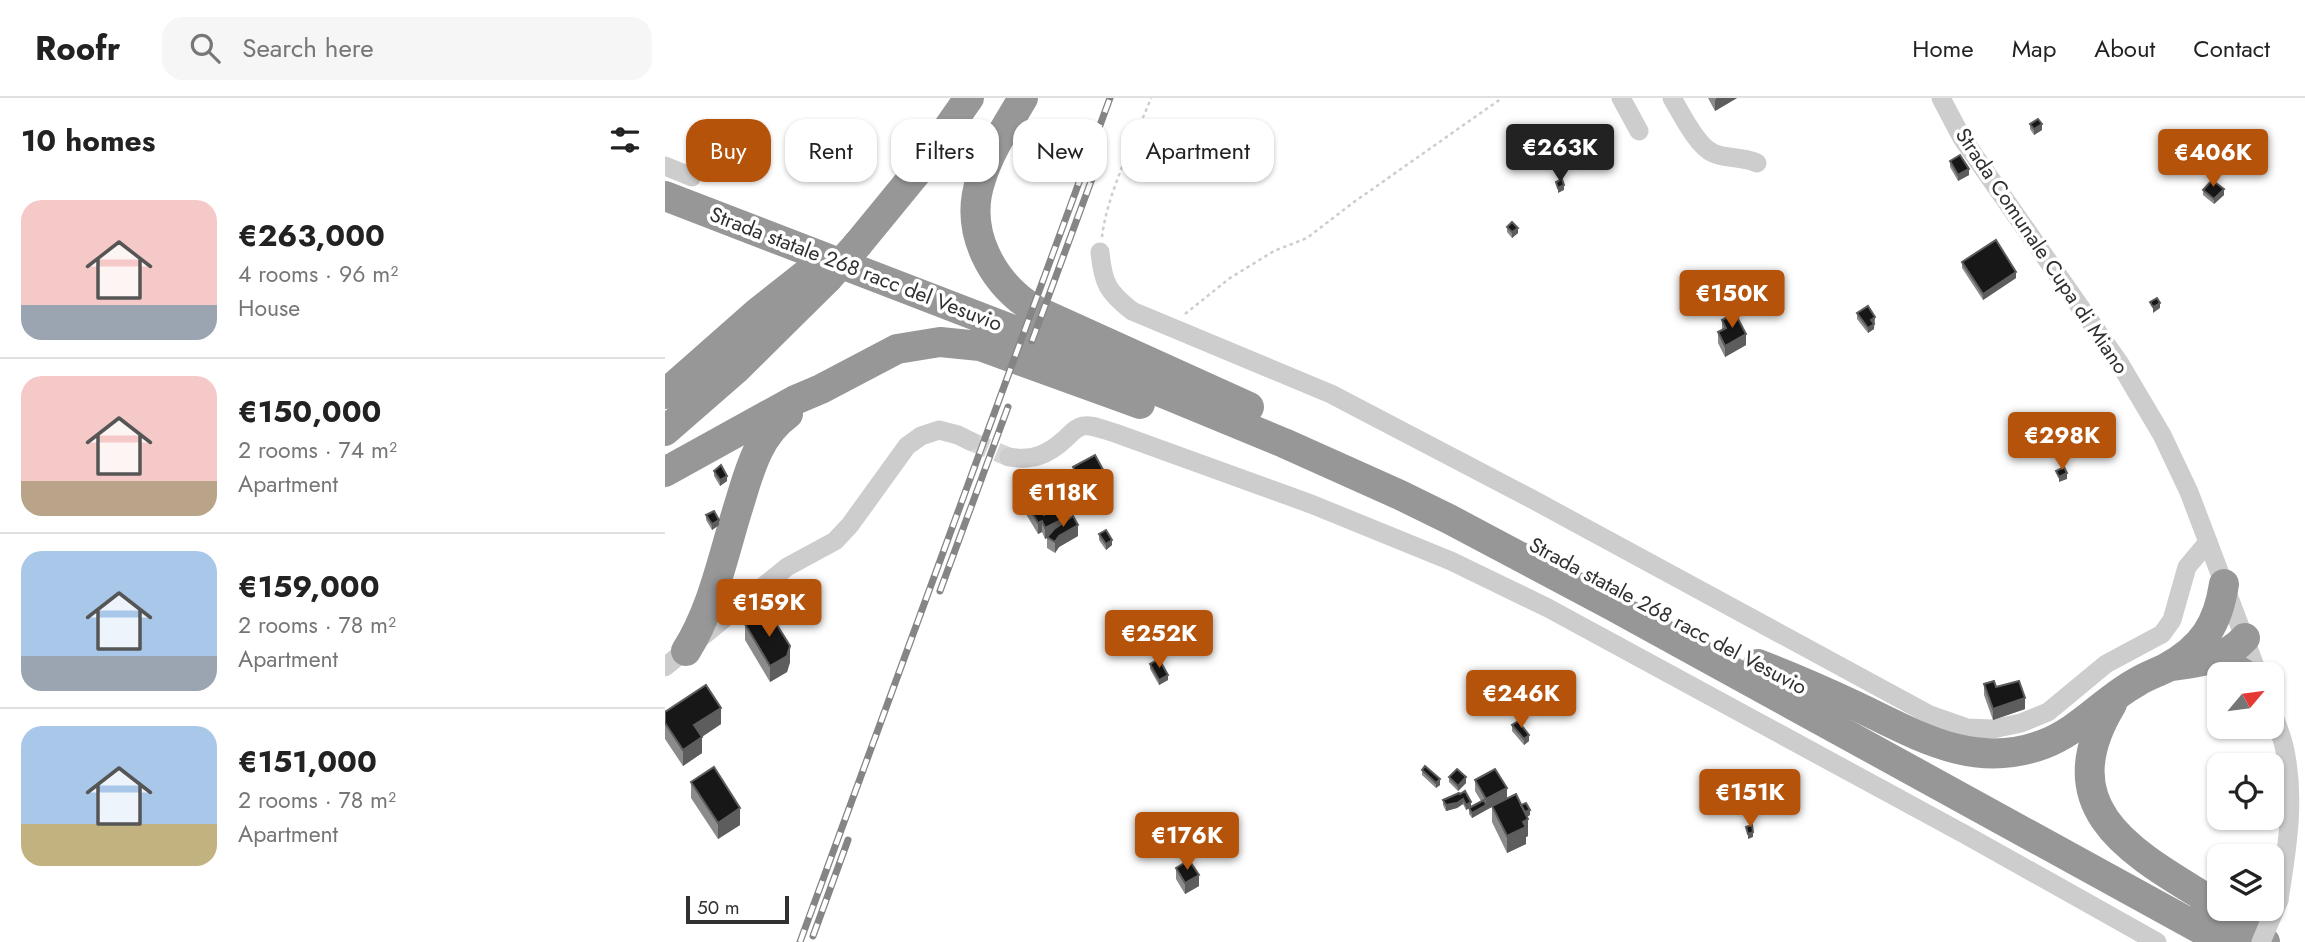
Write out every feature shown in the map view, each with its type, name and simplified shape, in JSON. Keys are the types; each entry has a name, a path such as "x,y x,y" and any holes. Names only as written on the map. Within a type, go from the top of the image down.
{"highway":[{"path":"849,241 949,98"},
{"path":"665,431 735,370 849,241 916,172 969,98"},
{"path":"1023,98 989,157 975,205 977,228 983,248 992,269 1005,286 1020,301 1055,320 1278,420 1341,452"},
{"name":"Strada statale 268 racc del Vesuvio","path":"665,196 1047,343 1449,519 1611,605 2224,942"},
{"path":"665,394 758,312 819,274"},
{"path":"665,409 819,274"},
{"path":"665,472 795,400 897,349 940,342 980,346 1321,471 1489,542"},
{"name":"Strada statale 268 racc del Vesuvio","path":"1047,343 1117,364 1341,452 1468,510 1556,554 2265,942"},
{"path":"675,659 717,609 752,461 764,438 779,421 821,389"},
{"path":"2203,653 2217,619 2224,584"},
{"path":"1758,664 1814,686 1916,736 1951,748 1986,754 2017,752 2045,744 2072,729 2136,682 2203,653 2218,636 2245,638"},
{"path":"2203,653 2222,662"},
{"path":"2117,695 2096,731 2090,751 2088,775 2092,795 2115,833 2136,853 2207,899"},
{"path":"2238,921 2265,942"}],"street":[{"path":"1621,98 1639,131"},
{"path":"1672,98 1702,144 1713,153 1757,163"},
{"name":"Strada Comunale Cupa di Miano","path":"1941,98 1962,138 1990,181 2120,364 2162,435 2189,492 2254,662"},
{"path":"665,166 686,175"},
{"path":"1100,252 1102,273 1112,295 1132,311 1331,394 1530,498 1919,709 1967,728 1993,729 2021,723 2048,712 2106,664 2162,634 2172,620 2187,568 2209,542"},
{"path":"1009,457 1033,459 1066,439 1075,429 1085,425 1115,433 1311,504 1451,561 1548,608 2157,942"},
{"path":"717,609 835,541 850,525 907,446 921,436 939,430 970,441"},
{"path":"2265,942 2279,900 2288,842 2291,798 2282,739"}],"path":[{"path":"1100,252 1103,225 1151,98"},
{"path":"1171,327 1230,278 1275,251 1307,238 1502,98"}],"building":[{"path":"2038,119 2042,124 2034,129 2030,124"},
{"path":"1960,155 1969,169 1958,175 1950,161"},
{"path":"1562,179 1564,185 1558,188 1556,182"},
{"path":"2212,180 2224,189 2214,199 2203,190"},
{"path":"1512,222 1518,228 1512,232 1507,227"},
{"path":"1996,240 2016,272 1983,294 1962,262"},
{"path":"2157,298 2160,303 2153,307 2150,302"},
{"path":"1868,306 1875,317 1871,320 1874,324 1868,328 1857,313"},
{"path":"1735,313 1746,334 1725,346 1718,332 1726,328 1722,320"},
{"path":"2080,426 2084,435 2067,444 2062,436"},
{"path":"1095,455 1112,486 1090,498 1073,467"},
{"path":"721,465 727,476 720,480 714,471"},
{"path":"2064,467 2067,473 2059,477 2056,471"},
{"path":"1049,488 1056,500 1041,509 1044,515 1060,506 1067,517 1045,528 1042,521 1038,523 1026,503"},
{"path":"714,511 719,520 712,524 706,515"},
{"path":"1073,516 1078,525 1059,536 1055,542 1047,537 1054,529"},
{"path":"1106,530 1112,540 1106,544 1099,534"},
{"path":"764,612 773,627 777,625 790,646 787,656 770,666 745,624"},
{"path":"1159,659 1168,675 1159,680 1150,664"},
{"path":"1994,681 1996,687 2019,681 2025,698 1993,709 1984,684"},
{"path":"706,685 721,708 694,725 702,737 683,750 665,723 665,712"},
{"path":"1518,721 1529,735 1524,739 1512,725"},
{"path":"1425,766 1440,779 1436,783 1422,770"},
{"path":"714,767 740,808 718,823 691,782"},
{"path":"1457,769 1466,777 1458,786 1449,777"},
{"path":"1495,769 1507,788 1486,799 1475,780"},
{"path":"1465,791 1471,802 1466,805 1463,799 1446,805 1443,800 1460,794"},
{"path":"1516,794 1528,819 1523,822 1526,827 1507,836 1492,806"},
{"path":"1484,800 1486,805 1472,813 1469,808"},
{"path":"1526,803 1530,810 1525,812 1521,805"},
{"path":"1752,825 1753,832 1748,834 1746,827"},
{"path":"1189,860 1199,875 1185,883 1176,868"}],"tunnel":[{"path":"970,441 1009,457"}],"railway":[{"path":"800,942 1110,98"},
{"path":"1032,341 1091,182"},
{"path":"940,591 1008,407"},
{"path":"813,936 848,840"}]}
